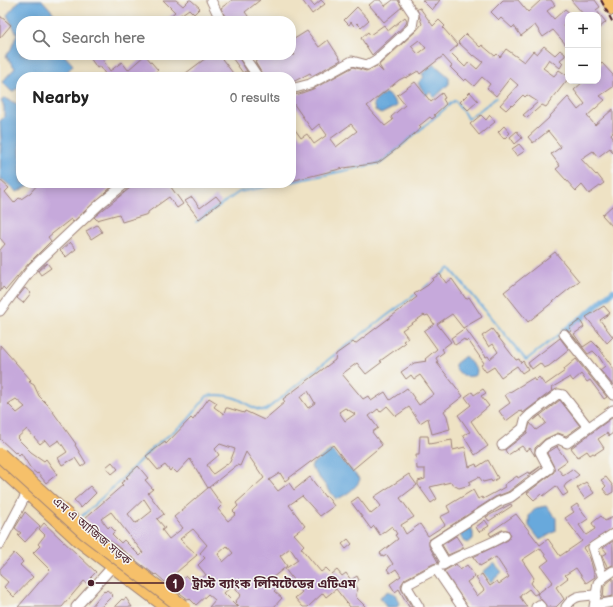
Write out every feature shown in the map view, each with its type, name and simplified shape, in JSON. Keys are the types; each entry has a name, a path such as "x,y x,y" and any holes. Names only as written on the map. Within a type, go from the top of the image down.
{"highway":[{"path":"609,0 613,8"},
{"path":"0,454 86,534 183,607"},
{"path":"0,463 82,538 172,607"}],"main road":[{"name":"এম এ আজিজ সড়ক","path":"0,450 89,531 188,607"},
{"name":"এম এ আজিজ সড়ক","path":"0,468 80,541 166,607"}],"street":[{"path":"211,0 219,16"},
{"path":"296,87 310,84 352,61 367,65 376,60 412,27 414,15 404,0"},
{"path":"246,60 255,72"},
{"path":"0,311 33,267 101,203 120,188"},
{"path":"564,334 613,394"},
{"path":"502,445 523,428 526,420 531,414 558,394 563,395 588,427"},
{"path":"446,563 434,544 498,502 511,497 549,469 540,452 548,444 558,439 567,443 613,410"},
{"path":"0,544 26,493 34,482"},
{"path":"603,578 593,548 613,534"},
{"path":"419,607 407,587 408,584 463,554 482,549 505,535"},
{"path":"76,607 112,567"},
{"path":"436,569 462,607"},
{"path":"613,571 598,583 595,606 613,602"},
{"path":"566,607 569,602 578,596 597,594"},
{"path":"536,607 539,605 541,607"}],"water":[{"path":"20,0 42,0 56,16 16,16 16,32 7,15"},
{"path":"16,36 16,60 68,60 73,65 67,72 16,72 16,89 12,92 2,82 15,68 6,56 11,49"},
{"path":"434,64 449,77 449,84 434,98 430,92 426,95 418,83 424,77 422,74"},
{"path":"385,93 392,98 397,106 381,114 375,110 373,103"},
{"path":"5,98 16,104 16,188 24,188 17,192 2,179 0,181 0,121 4,117 4,107 1,101"},
{"path":"465,356 477,370 476,375 469,377 464,376 455,368 455,364"},
{"path":"331,450 360,479 357,485 350,491 336,499 311,467 313,463"},
{"path":"546,506 556,518 556,531 540,540 529,526 529,516 536,508"},
{"path":"470,525 473,533 473,539 468,543 461,537 459,528"},
{"path":"494,563 502,572 491,582 483,572"},
{"path":"388,591 395,594 399,603 397,607 386,607 380,597"}],"building":[{"path":"163,0 176,0 183,6 191,0 200,8 194,14 189,9 179,16 170,16 175,12"},
{"path":"232,0 260,0 245,12 248,16 225,16 221,8"},
{"path":"302,0 309,0 314,6 321,0 325,4 312,14"},
{"path":"375,0 380,0 385,6 393,0 398,0 402,7 384,22 369,5"},
{"path":"422,0 440,0 432,10"},
{"path":"503,0 518,0 528,12 541,0 551,0 555,5 547,11 554,19 565,9 568,12 565,12 565,23 563,25 565,27 565,44 553,30 543,37 535,25 521,36 514,26 512,28 501,18 499,20 491,12"},
{"path":"571,0 595,0 600,7 596,10 598,12 581,12"},
{"path":"357,7 369,20 361,27 357,23 354,26 351,22 349,25 344,20"},
{"path":"420,8 433,26 439,20 445,26 443,28 458,45 450,52 465,67 469,62 477,69 483,62 474,55 473,56 458,42 466,34 480,47 482,45 495,56 497,54 500,57 506,49 524,62 533,51 537,54 544,46 555,55 560,50 565,54 565,56 560,60 563,63 560,68 549,59 543,68 554,76 559,70 565,74 565,83 546,107 542,105 527,118 523,115 538,102 527,95 525,97 523,95 506,110 500,105 518,85 510,78 496,96 487,88 490,84 482,77 474,86 466,79 464,81 450,67 452,66 443,56 420,74 418,71 399,80 367,106 385,126 393,120 391,117 405,105 397,95 415,82 431,102 442,93 446,104 434,115 436,116 432,119 430,117 419,126 421,128 398,148 378,163 344,168 296,180 296,131 301,138 307,134 314,144 327,135 319,124 312,130 296,107 296,94 313,89 353,67 366,71 377,66 383,72 379,65 422,24 417,9","holes":["419,40 426,48 418,54 411,46","351,124 357,131 336,147 330,139"]},
{"path":"0,16 11,25 0,38"},
{"path":"601,16 606,22 601,26"},
{"path":"405,17 407,20 406,24 372,55 361,38 368,32 370,35 384,25 388,31"},
{"path":"307,31 319,47 328,40 341,60 312,76 310,73 296,80 296,72 261,72 255,62 258,60 296,60 296,38"},
{"path":"91,60 103,60 110,71 122,62 128,70 139,60 149,60 158,70 156,72 104,72 100,66 97,68"},
{"path":"203,60 223,60 232,72 187,72"},
{"path":"234,60 240,60 247,72 242,72"},
{"path":"602,63 613,75 613,87 600,96 605,100 587,116 595,125 613,109 613,132 611,134 613,137 613,153 610,148 598,157 593,151 581,159 604,183 589,194 582,185 576,191 556,169 560,166 551,154 561,147 548,131 533,143 528,137 549,118 568,97 578,110 585,104 574,90 581,84 601,84"},
{"path":"470,92 478,101 468,110 460,102"},
{"path":"481,115 486,120 490,115 495,122 479,135 470,124"},
{"path":"504,126 510,133 504,139 498,132"},
{"path":"517,131 522,138 515,144 510,137"},
{"path":"519,144 525,151 517,156 512,149"},
{"path":"0,180 9,188 5,192 14,203 19,198 21,199 30,193 34,188 110,188 73,222 71,219 48,237 51,241 29,263 6,290 3,287 0,292 0,250 5,244 0,238"},
{"path":"130,188 172,188 183,204 177,208 169,197 148,212 148,214 122,222 119,214 97,220 94,217"},
{"path":"216,196 221,202 199,219 185,201 192,197 200,208"},
{"path":"613,205 613,227 602,215"},
{"path":"97,225 102,232 91,239 86,231"},
{"path":"70,242 76,249 66,257 60,251"},
{"path":"555,252 579,281 528,322 504,292"},
{"path":"47,263 51,268 41,275 38,271"},
{"path":"440,274 446,283 452,279 466,299 469,297 482,317 463,328 452,314 437,324 451,342 442,349 444,352 436,358 437,363 463,396 444,411 447,416 450,429 432,434 428,418 420,423 409,407 396,416 387,406 380,412 378,409 369,416 378,428 372,432 382,445 352,470 333,445 285,481 280,473 269,480 278,491 289,483 294,490 310,477 325,497 327,496 334,506 320,516 302,496 289,505 305,526 294,534 304,545 301,548 321,572 326,568 332,574 337,570 342,576 346,573 351,580 357,576 359,580 355,584 358,589 356,597 366,607 350,607 336,589 326,597 323,593 308,607 303,607 295,598 302,592 285,569 298,560 290,548 280,556 287,566 272,578 279,586 274,591 282,598 274,607 240,607 235,602 241,595 233,585 224,593 238,607 209,607 215,600 208,594 196,605 190,599 189,600 173,588 186,576 194,584 206,575 198,565 205,558 200,553 207,545 193,529 180,539 197,555 165,582 100,533 85,518 123,485 121,483 128,478 126,477 138,466 148,478 145,480 153,489 148,493 164,514 157,519 165,528 162,530 169,539 183,528 174,517 208,488 190,459 177,473 172,468 170,471 165,465 158,470 146,456 165,442 166,444 191,418 193,420 209,398 217,403 214,407 224,414 226,408 228,408 244,413 245,411 264,420 285,402 283,399 335,360 336,354 353,342 355,344 417,297 414,294 428,285 433,280 432,279","holes":["424,315 428,315 434,324 424,331 437,349 425,359 427,361 414,363 401,372 406,379 411,375 414,379 420,375 434,394 419,405 407,388 390,400 385,392 371,401 368,396 363,399 342,374 357,363 366,374 382,362 380,361 405,343 403,341 408,338 402,330","308,391 315,403 308,408 300,397","345,408 355,414 345,421 339,412","220,444 235,449 230,462 213,474 207,465 219,455 215,449","246,452 264,478 236,503 238,506 233,511 236,514 228,521 218,509 222,505 209,487 237,465 240,466","144,499 152,511 135,523 128,514","111,512 143,553 140,556 124,540 121,543 112,534 115,531 110,526 108,528 101,519","227,546 233,553 223,562 218,554"]},
{"path":"25,288 31,293 23,303 17,298"},
{"path":"604,306 610,313 600,320 613,337 607,343 586,317"},
{"path":"580,320 584,327 574,334 583,347 592,341 599,348 613,368 613,385 600,370 605,366 599,357 593,351 588,354 570,332 571,330 569,328"},
{"path":"465,328 486,357 488,356 490,359 498,352 493,344 489,347 482,336 492,329 516,360 519,359 521,363 523,361 528,369 522,373 517,366 501,377 494,367 486,372 481,365 484,363 468,340 466,342 464,339 455,345 451,338"},
{"path":"560,338 569,350 549,366 544,368 540,363 532,369 528,363"},
{"path":"0,345 31,380 29,382 34,385 39,396 48,405 76,444 75,445 86,463 81,467 75,458 62,465 58,458 67,452 59,440 50,446 45,440 40,444 27,429 17,438 31,452 44,461 46,459 57,474 46,483 38,473 37,474 31,469 21,453 19,455 16,452 15,453 0,439","holes":["16,399 25,407 17,413 8,404"]},
{"path":"576,359 607,397 604,399 590,380 587,382 581,374 573,381 570,377 551,388 553,390 523,413 522,411 518,412 506,421 499,411 510,403 505,395 533,378 535,381 539,377 545,385 565,371 564,369"},
{"path":"483,389 486,393 481,396 489,406 471,421 488,446 475,455 463,435 470,432 458,415 471,405 465,397 472,392 474,395"},
{"path":"560,400 580,426 566,436 558,433 545,439 535,448 535,456 530,448 526,451 522,446 508,455 505,450 527,433 530,423 536,430 546,423 540,415"},
{"path":"613,417 613,433 609,436 607,433 598,439 604,448 595,454 593,453 590,455 587,451 578,457 571,448"},
{"path":"420,436 428,436 429,444 452,440 453,450 465,447 469,467 476,464 477,467 488,460 498,478 492,482 491,480 483,482 479,477 469,482 470,485 459,488 451,482 430,487 437,499 431,503 418,485 418,481 425,479 425,469 417,469 416,455 419,455"},
{"path":"558,446 557,447 567,461 557,468 563,475 572,469 579,475 566,484 564,487 568,493 563,496 556,486 543,496 541,494 534,500 527,493 554,472 554,467 547,453"},
{"path":"112,462 118,469 112,474 106,467"},
{"path":"541,466 508,492 495,497 429,540 429,546 438,562 405,579 401,585 402,590 412,607 409,607 399,589 395,592 390,584 401,576 396,569 390,573 387,569 393,564 387,555 383,557 380,553 398,539 395,535 397,534 392,526 380,535 374,526 371,529 351,502 358,497 371,514 381,506 374,497 409,474 417,485 400,498 414,517 401,525 406,534 420,524 428,536 445,525 440,517 450,512 447,506 473,490 478,499 482,497 483,499 505,487 504,485 517,476 518,478 528,472 529,474"},
{"path":"606,477 613,486 613,492 608,495 603,489 606,486 601,480"},
{"path":"586,482 594,493 585,499 577,488"},
{"path":"90,486 96,493 81,508 74,500"},
{"path":"511,504 512,506 489,521 486,517"},
{"path":"577,504 588,519 579,525 586,535 595,529 592,523 601,516 605,521 613,517 613,528 583,548 590,558 595,577 586,583 576,568 565,575 568,578 556,587 564,599 556,607 547,607 537,594 553,582 541,566 549,560 540,548 522,560 534,578 531,583 538,593 534,595 529,589 521,595 520,597 527,607 468,607 444,571 456,564 460,570 467,565 475,576 467,582 477,596 484,590 476,578 482,574 490,586 497,581 499,584 509,577 496,557 480,566 473,557 508,540 511,535 508,530 502,530 491,536 489,533 516,514 540,545 548,539 560,556 582,541 565,518 574,512 571,508"},
{"path":"25,512 40,526 25,542 18,535 21,533 15,528"},
{"path":"485,520 489,526 479,532 476,527"},
{"path":"44,523 96,572 90,578 92,580 88,584 84,581 62,607 18,607 50,570 33,553 40,546 38,544 45,535 39,529"},
{"path":"456,536 464,548 448,555 442,545"},
{"path":"348,539 352,544 346,549 342,544"},
{"path":"613,541 613,565 606,568 607,566 602,556 607,553 603,548"},
{"path":"14,553 23,562 20,565 33,577 14,597 4,587 8,582 0,575 0,569"},
{"path":"613,578 613,596 603,598 604,586"},
{"path":"107,590 113,595 101,607 91,607 104,591 105,592"},
{"path":"126,598 132,607 114,607 122,599 123,600"}],"waterway":[{"path":"296,181 381,163 455,100 468,119 496,98"},
{"path":"196,222 239,192 259,188"},
{"path":"439,277 450,268 526,360 561,333"},
{"path":"423,289 430,283"},
{"path":"564,331 586,315 613,291"},
{"path":"82,516 120,481 150,450 187,421 207,396 218,395 230,397 238,399 259,410 266,410 339,351 416,294"}],"railway":[{"path":"601,0 613,23"}],"place":[{"name":"ট্রাস্ট ব্যাংক লিমিটেডের এটিএম","path":"91,583"}]}
